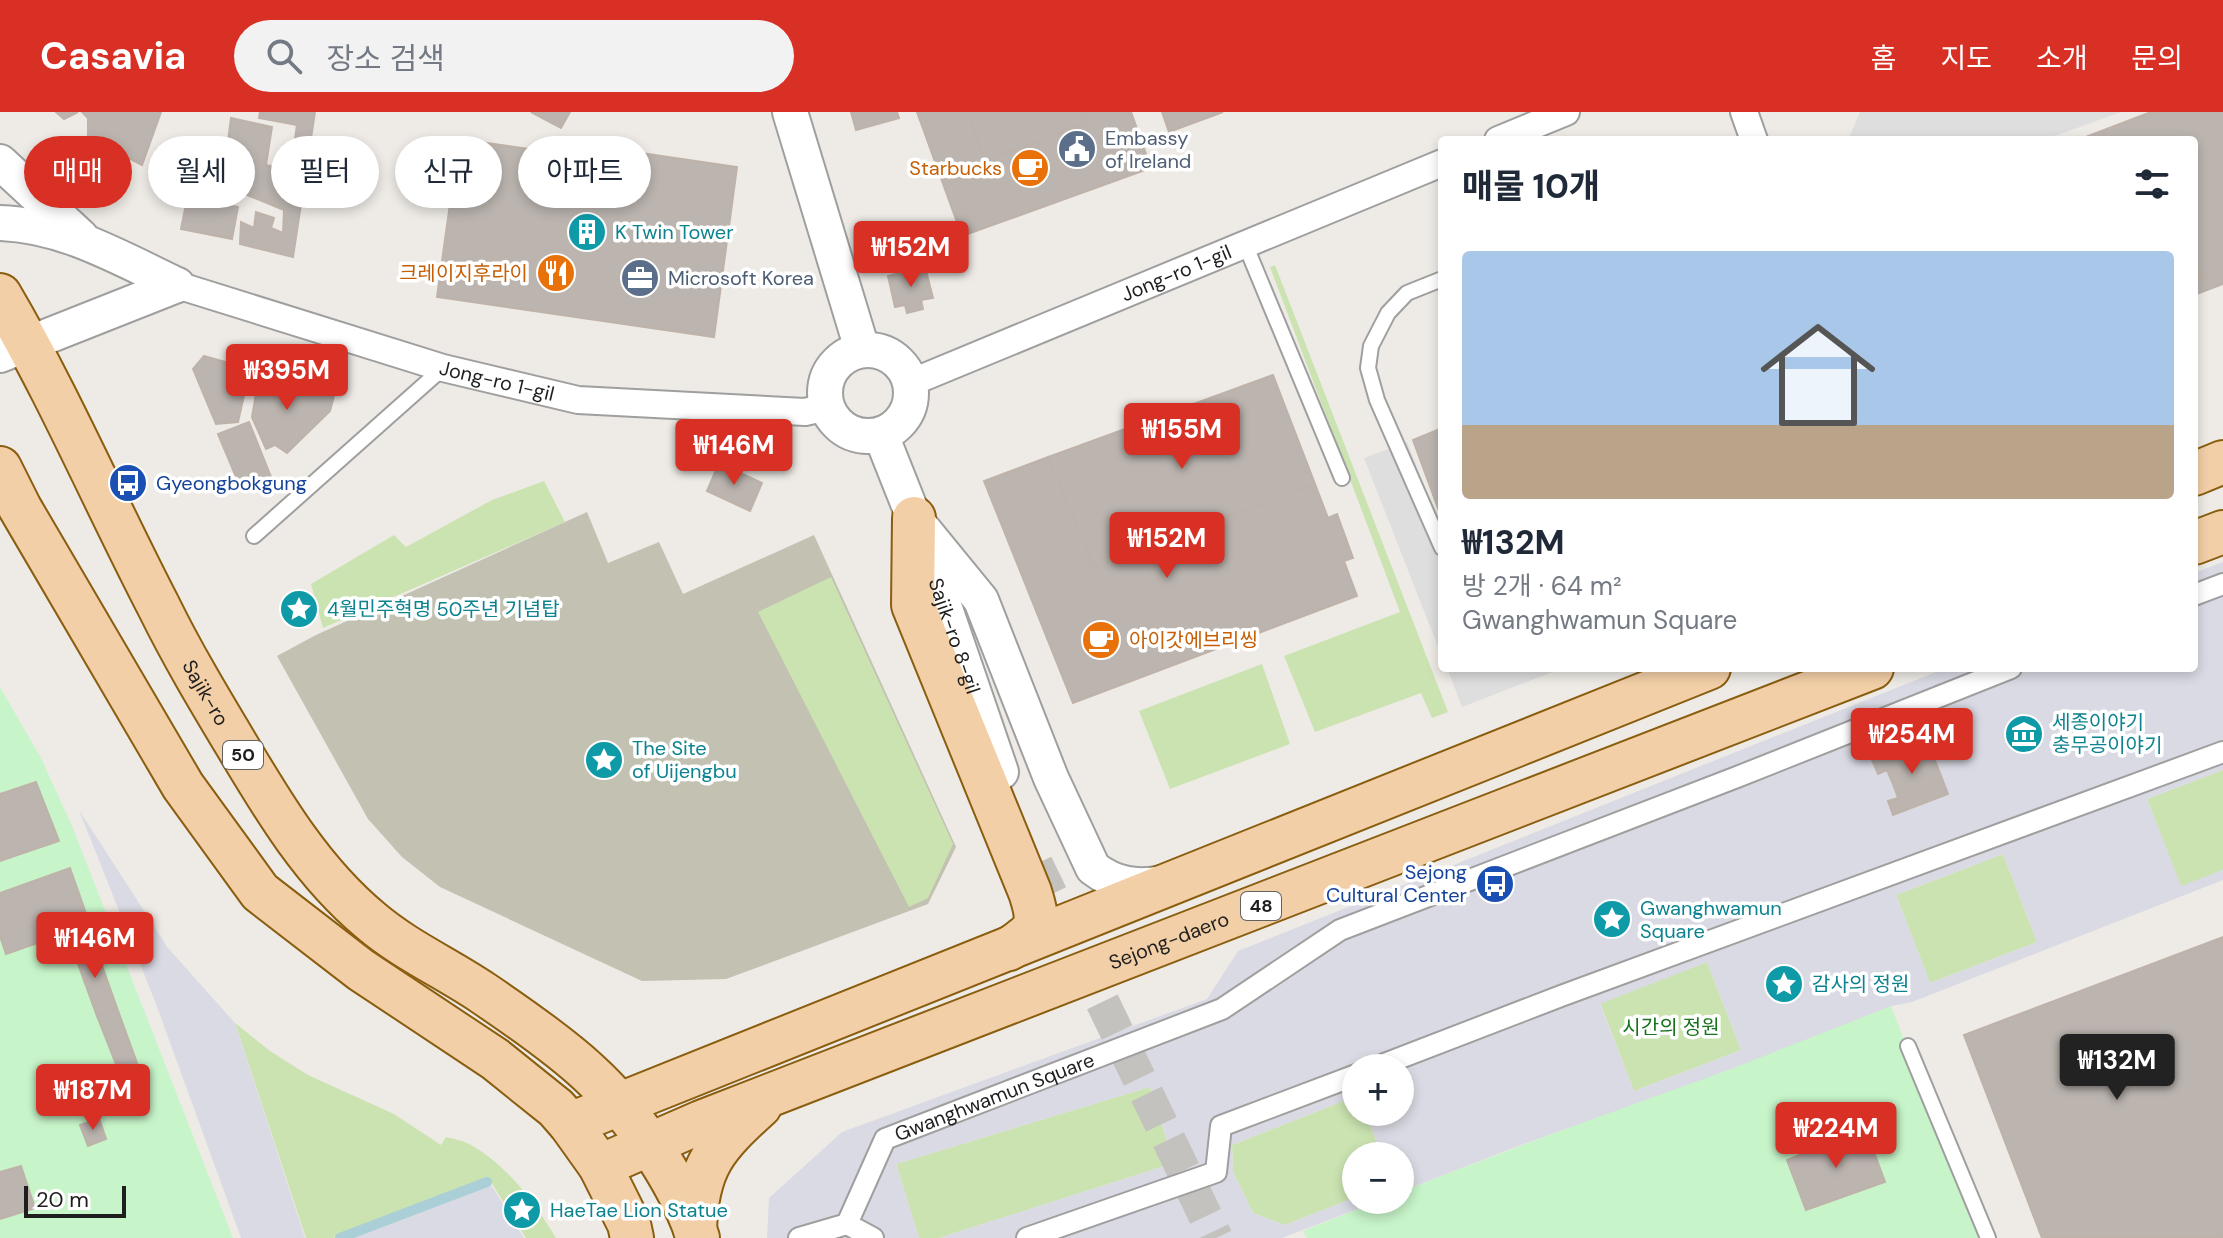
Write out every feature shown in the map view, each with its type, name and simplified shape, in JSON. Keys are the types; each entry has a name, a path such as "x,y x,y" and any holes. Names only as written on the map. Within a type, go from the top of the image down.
{"main road":[{"name":"Sajik-ro","path":"0,295 15,350 166,622 276,811 302,848 371,921 414,952 482,993 578,1063 618,1104"},
{"path":"2198,472 2223,462"},
{"path":"0,468 10,503 183,786 260,892 361,970 495,1059 556,1108 600,1166 629,1224 632,1238"},
{"path":"914,518 913,605 1036,912 1035,926 1009,949"},
{"path":"2198,541 2223,532"},
{"path":"570,1124 1697,672"},
{"name":"Sejong-daero","path":"600,1166 701,1122 1862,672"},
{"path":"696,1234 696,1208 701,1181 712,1156 770,1096"},
{"name":"50","path":"618,1104 650,1145"},
{"path":"650,1145 666,1169 696,1234"}],"street":[{"path":"790,112 868,349"},
{"path":"810,112 873,309 868,349"},
{"path":"1508,136 1566,112"},
{"path":"1744,112 1753,136"},
{"path":"0,162 84,240"},
{"name":"Jong-ro 1-gil","path":"910,383 1438,165"},
{"path":"0,223 19,223 84,240 177,285"},
{"path":"15,350 177,285"},
{"name":"Jong-ro 1-gil","path":"177,285 443,368 578,400 805,412 827,407"},
{"path":"868,349 887,353 906,371 910,383 912,396 909,408 893,429 881,435 868,437 843,428 833,419 827,407 826,382 831,370 850,353 868,349"},
{"name":"Sajik-ro 8-gil","path":"881,435 914,518 1023,837"},
{"path":"914,518 981,600 1051,778 1093,868 1117,882 1140,887 1179,880"},
{"path":"2198,593 2223,584"},
{"name":"Gwanghwamun Square","path":"847,1224 885,1139 1222,1009 1340,930 2001,672"},
{"path":"1410,1054 2223,752"},
{"path":"1027,1238 1216,1172 1221,1126 1342,1080"},
{"path":"799,1238 847,1224 873,1238"}],"lane":[{"path":"1245,244 1342,478"},
{"path":"1438,281 1407,293 1388,313 1371,346 1368,368 1377,400 1438,539"},
{"path":"254,536 443,368"},
{"path":"1908,1046 1988,1238"}],"shaded area":[{"path":"1860,112 2121,112 2055,136 1850,136"},
{"path":"1407,442 1438,521 1438,647 1364,458"},
{"path":"587,512 608,563 659,542 683,594 814,535 956,847 928,904 726,979 642,981 440,887 402,857 368,819 277,656 316,635"},
{"name":"Gwanghwamun Square","path":"2223,562 2223,770 2147,799 2181,886 2223,870 2223,880 1912,1002 1891,1006 1414,1187 1414,1142 1377,1142 1370,1126 1414,1126 1414,1054 1342,1054 1342,1102 1232,1145 1233,1172 1253,1213 1285,1225 1342,1203 1342,1214 1345,1214 1282,1238 939,1238 1174,1163 1150,1087 896,1164 919,1238 767,1238 769,1198 842,1132 1207,999 1238,951 1936,672 2198,672 2198,571","holes":["1927,740 1948,794 1894,815 1888,802 1898,798 1887,770 1878,774 1872,760","2003,854 2037,942 1930,983 1896,895","1707,962 1741,1050 1634,1091 1600,1004"]},
{"path":"1449,672 1553,672 1462,707"},
{"path":"79,810 168,948 235,1023 305,1238 241,1238 156,1004"},
{"path":"490,1183 524,1238 348,1238"}],"green space":[{"path":"1275,265 1448,712 1432,718 1421,693 1315,732 1284,656 1400,612 1270,267"},
{"path":"544,481 565,522 323,628 311,584 394,535 406,547 492,500"},
{"path":"831,577 953,844 928,898 909,907 758,612"},
{"path":"1262,664 1290,744 1170,789 1139,711"},
{"path":"0,687 41,758 72,826 233,1238 0,1238"},
{"path":"2223,770 2223,870 2181,887 2147,799"},
{"path":"2003,854 2037,942 1930,983 1896,895"},
{"name":"시간의 정원","path":"1707,962 1741,1050 1634,1091 1600,1003"},
{"path":"1891,1006 1981,1238 1307,1238 1303,1231 1346,1214 1414,1214 1414,1187"},
{"path":"235,1023 270,1051 308,1075 394,1114 441,1145 446,1137 468,1144 484,1154 519,1186 556,1238 526,1238 489,1179 333,1238 306,1238"},
{"path":"1150,1087 1174,1163 939,1238 919,1238 896,1164"},
{"path":"1342,1102 1342,1126 1370,1126 1377,1142 1342,1142 1342,1203 1285,1225 1253,1213 1233,1172 1232,1145"}],"building":[{"path":"56,112 78,112 64,119"},
{"path":"82,112 161,112 152,136 148,136 148,148 142,165 132,160 132,136 88,136 88,118"},
{"path":"260,112 315,112 311,136 295,136 297,125 259,118"},
{"path":"531,112 570,112 561,128"},
{"path":"851,112 897,112 899,118 856,130"},
{"path":"917,112 1131,112 1151,168 962,236"},
{"path":"967,112 1081,112 1085,124 985,161"},
{"path":"1162,112 1223,112 1169,132"},
{"path":"2151,112 2223,112 2223,284 2198,293 2198,136 2088,136"},
{"path":"231,118 272,127 266,165 271,166 271,205 255,198 255,136 229,136"},
{"name":"K Twin Tower","path":"502,145 518,147 518,208 651,208 651,154 737,167 714,337 437,297 449,208 502,208"},
{"path":"185,208 238,208 232,239 181,229"},
{"path":"279,208 300,208 293,257 240,244 241,222 254,228 256,212 274,218 271,228 283,233 284,210"},
{"path":"917,223 922,239 896,246 900,260 885,265 876,236"},
{"path":"925,267 933,298 921,300 923,309 907,313 905,305 895,307 888,276"},
{"path":"204,356 250,369 238,422 216,424 193,369"},
{"path":"1273,375 1315,484 1094,567 1048,457"},
{"path":"259,376 334,396 330,411 287,453 275,445 266,449 252,417"},
{"path":"249,422 271,477 241,489 218,434"},
{"path":"1438,430 1438,508 1413,440"},
{"path":"1048,457 1094,567 1315,484 1328,518 1337,514 1353,558 1344,561 1357,596 1073,703 984,481"},
{"path":"719,463 762,483 750,511 707,491"},
{"path":"1927,740 1948,794 1893,815 1888,801 1898,798 1893,784 1887,770 1878,774 1872,760"},
{"path":"36,782 59,841 0,861 0,794"},
{"path":"70,868 90,925 6,954 0,936 0,893"},
{"path":"2223,937 2223,1238 2042,1238 1964,1035"},
{"path":"94,943 117,1008 97,1016 74,953"},
{"path":"117,1008 141,1074 123,1082 97,1016"},
{"path":"99,1118 106,1139 88,1146 80,1125"},
{"path":"1865,1128 1885,1182 1806,1210 1787,1160"},
{"path":"21,1166 35,1208 0,1219 0,1172"}],"waterway":[{"path":"340,1238 487,1182"}],"tunnel":[{"path":"1036,864 1216,1238"}],"place":[{"name":"Embassy of Ireland","path":"1077,149"},
{"name":"Starbucks","path":"1030,168"},
{"name":"K Twin Tower","path":"587,232"},
{"name":"크레이지후라이","path":"556,273"},
{"name":"Microsoft Korea","path":"640,278"},
{"name":"Gyeongbokgung","path":"128,483"},
{"name":"4월민주혁명 50주년 기념탑","path":"299,609"},
{"name":"아이갓에브리씽","path":"1101,640"},
{"name":"세종이야기 충무공이야기","path":"2024,734"},
{"name":"The Site of Uijengbu","path":"604,760"},
{"name":"Sejong Cultural Center","path":"1495,884"},
{"name":"Gwanghwamun Square","path":"1612,919"},
{"name":"감사의 정원","path":"1784,984"},
{"name":"HaeTae Lion Statue","path":"522,1210"}]}
